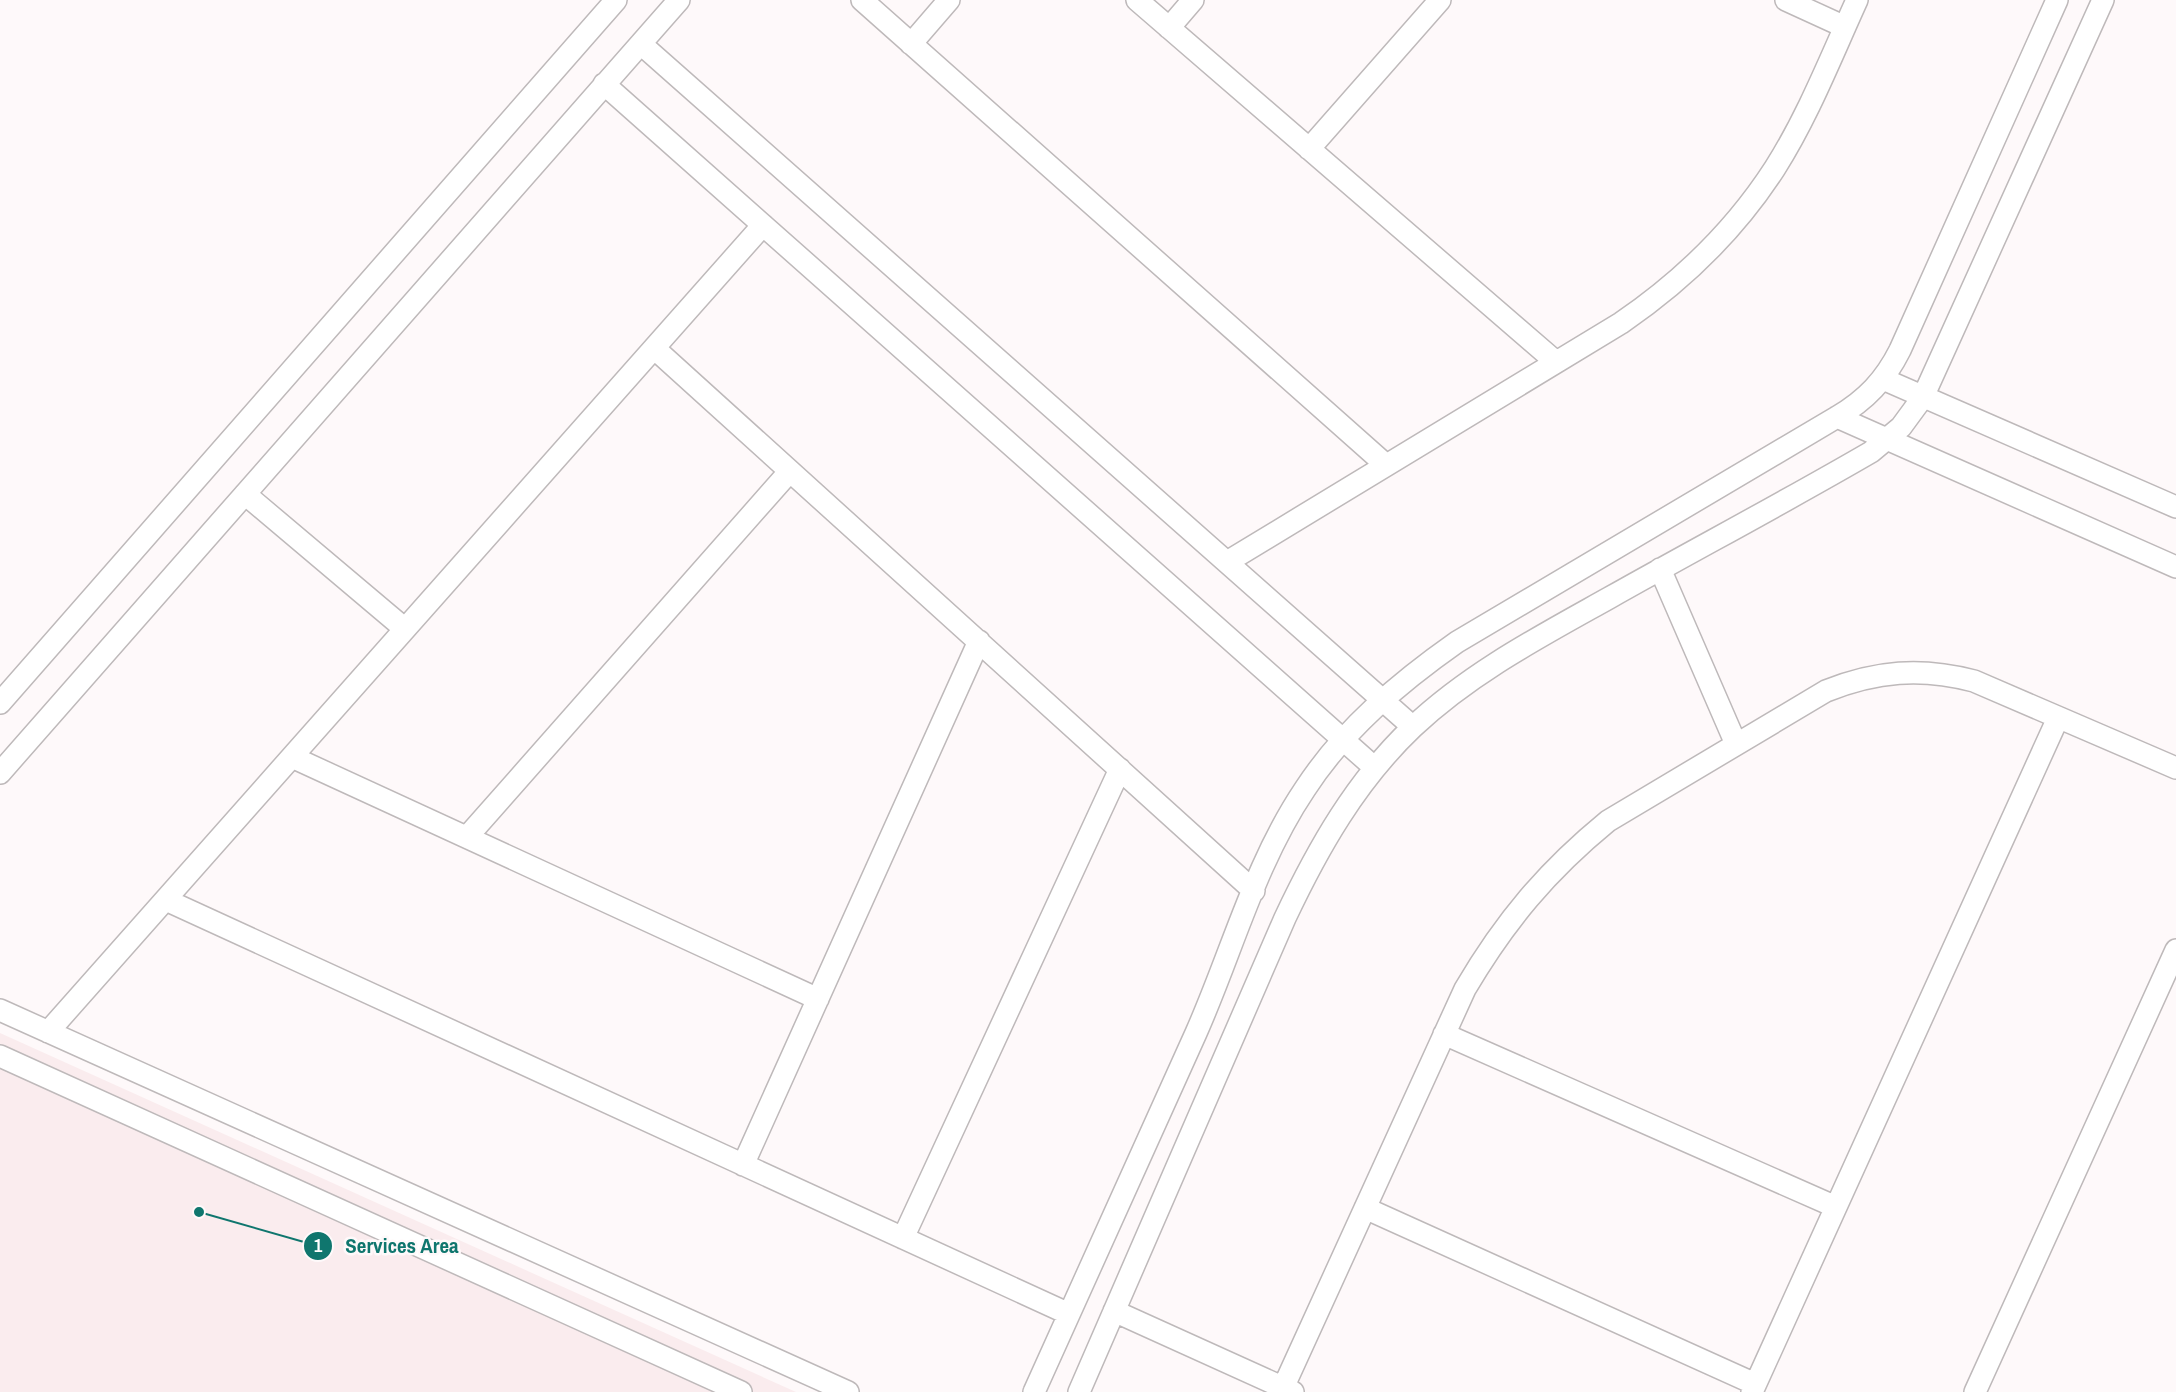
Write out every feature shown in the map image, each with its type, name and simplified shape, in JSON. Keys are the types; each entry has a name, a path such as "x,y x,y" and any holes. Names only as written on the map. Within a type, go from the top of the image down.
{"street":[{"path":"0,702 616,0"},
{"path":"0,773 679,0"},
{"path":"862,0 1386,465"},
{"path":"911,44 949,0"},
{"path":"1137,0 1556,362"},
{"path":"1169,28 1193,0"},
{"path":"1309,149 1440,0"},
{"path":"1786,0 1845,27"},
{"path":"1227,561 1621,323 1668,289 1708,252 1744,211 1774,169 1801,124 1857,0"},
{"path":"1034,1392 1205,1012 1275,842 1305,789 1343,740 1383,700 1419,669 1457,642 1837,417 1870,394 1883,379 1900,350 2057,0"},
{"path":"1078,1392 1309,866 1338,817 1375,768 1413,727 1471,679 1536,638 1850,464 1887,440 1901,427 1923,397 2103,0"},
{"path":"641,44 1413,727"},
{"path":"604,84 1375,768"},
{"path":"48,1032 763,225"},
{"path":"654,348 1254,891"},
{"path":"1883,379 2176,507"},
{"path":"1837,417 2176,567"},
{"path":"467,837 790,471"},
{"path":"245,494 405,629"},
{"path":"1660,569 1736,744"},
{"path":"743,1165 979,641"},
{"path":"1114,1311 1288,1390 1365,1208 1465,989 1490,945 1520,905 1576,847 1621,812 1826,691 1854,680 1884,673 1914,671 1945,673 1974,681 2176,768"},
{"path":"1365,1208 1753,1388 2058,718"},
{"path":"292,757 818,999"},
{"path":"903,1238 1119,769"},
{"path":"166,900 1069,1314"},
{"path":"1976,1392 2176,950"},
{"path":"0,1010 848,1392"},
{"path":"1444,1034 1836,1207"},
{"path":"0,1056 741,1392"}],"shaded area":[{"path":"0,1033 796,1392 0,1392"}],"place":[{"name":"Services Area","path":"199,1212"}]}
